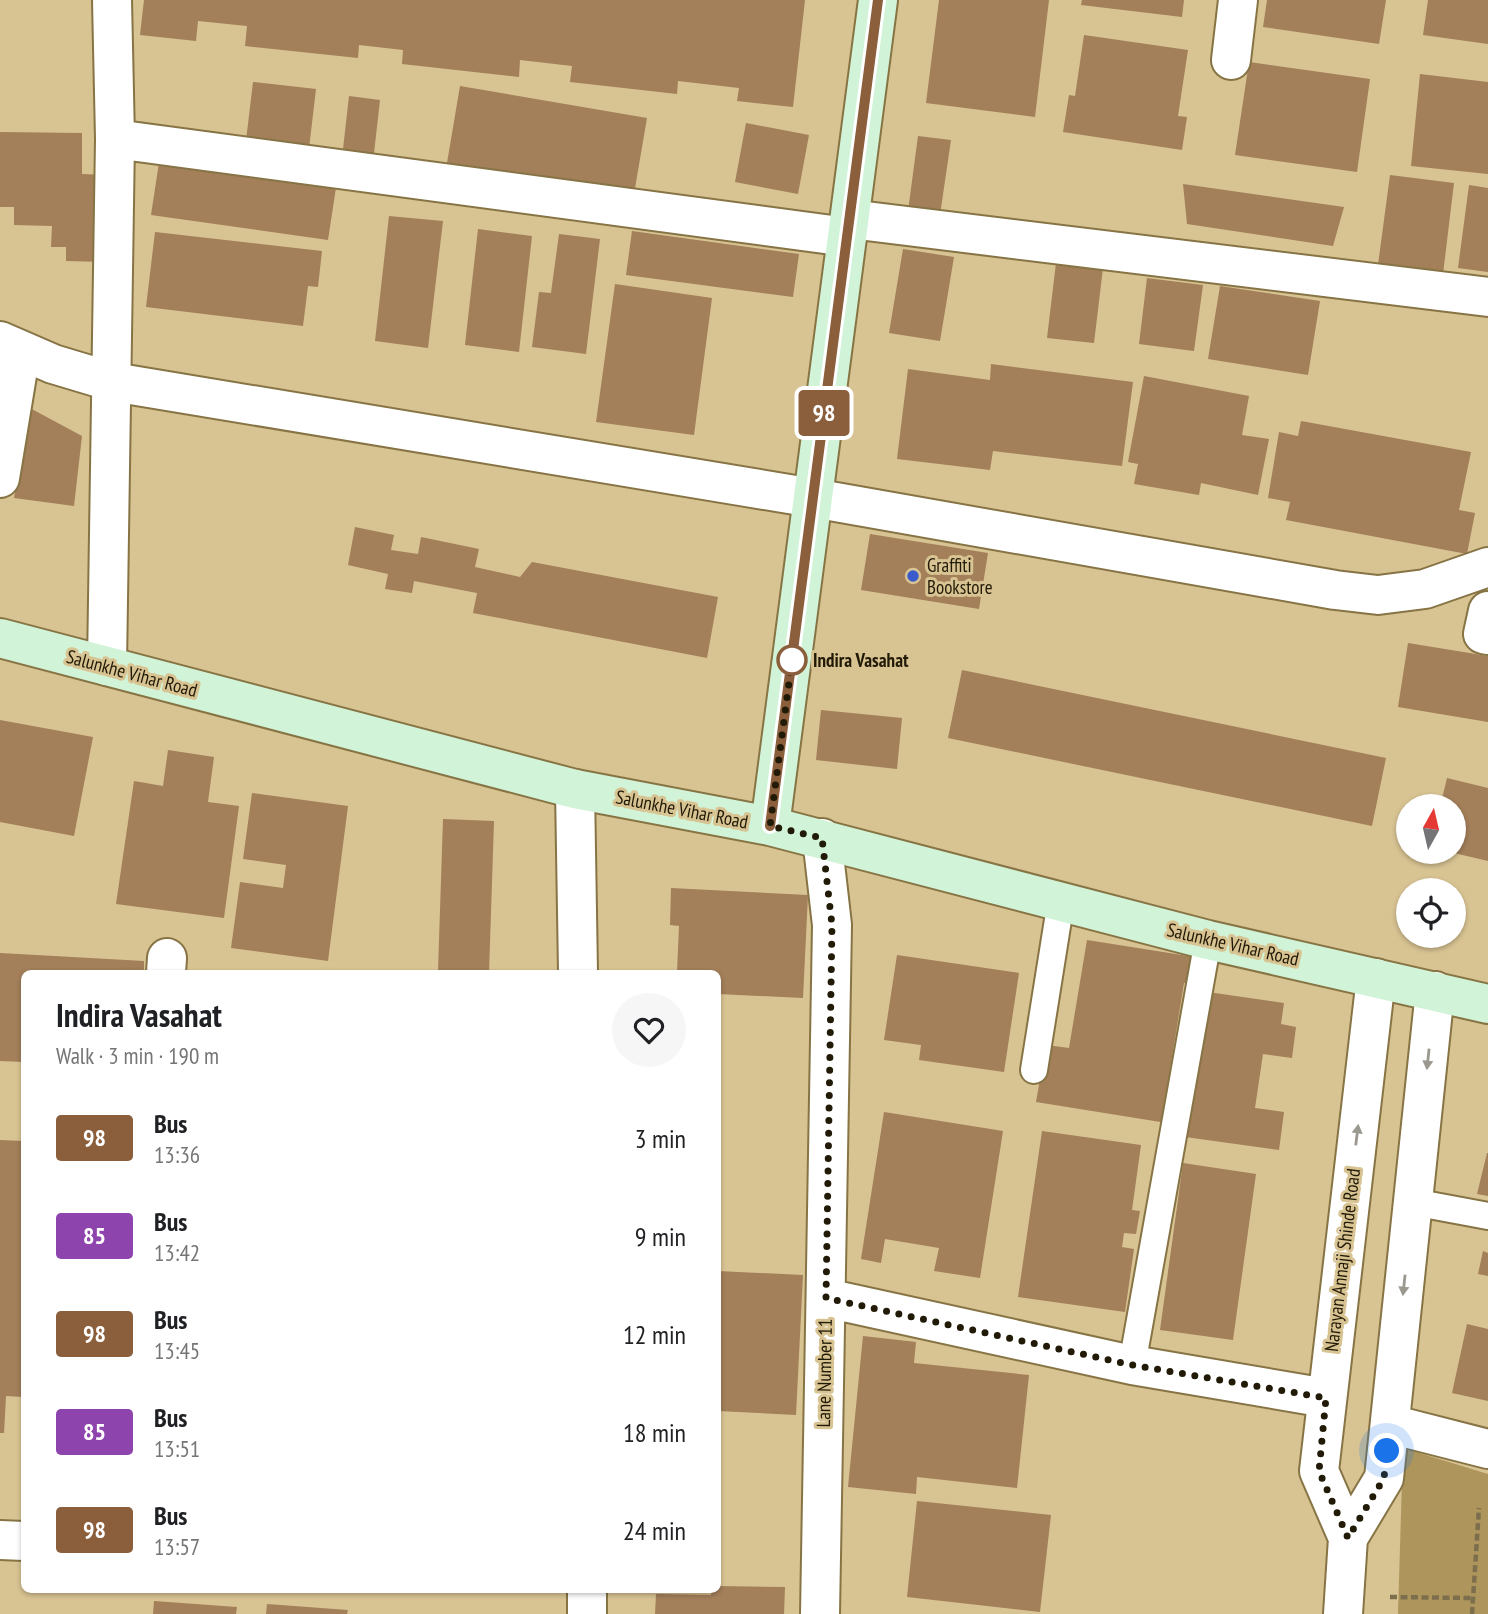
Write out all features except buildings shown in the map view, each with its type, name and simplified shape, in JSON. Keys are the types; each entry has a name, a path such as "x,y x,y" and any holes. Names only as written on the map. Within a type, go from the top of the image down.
{"street":[{"path":"107,666 115,139 112,0"},
{"path":"770,826 878,0"},
{"path":"1231,60 1238,0"},
{"path":"115,139 849,228 1488,297"},
{"path":"0,478 11,346 53,365 113,382 813,498 1335,590 1378,595 1424,589 1488,567"},
{"path":"1488,611 1483,634 1488,635"},
{"name":"Salunkhe Vihar Road","path":"0,638 575,789 822,838 1208,940 1488,1004"},
{"path":"575,789 578,970"},
{"name":"Lane Number 11","path":"820,1614 832,925 822,838"},
{"name":"Narayan Annaji Shinde Road","path":"1348,1538 1319,1471 1376,978"},
{"name":"Narayan Annaji Shinde Road","path":"1343,1605 1348,1538 1384,1478 1435,991"},
{"path":"826,1298 1132,1365 1326,1398"},
{"path":"1390,1424 1488,1449"},
{"path":"0,1540 21,1541"},
{"path":"587,1593 587,1614"}],"lane":[{"path":"1034,1070 1061,901"},
{"path":"1132,1365 1208,940"},
{"path":"1413,1202 1488,1216"}],"path":[{"path":"1472,1614 1479,1508"},
{"path":"1343,1605 1472,1598"}],"shaded area":[{"path":"1403,1448 1488,1474 1488,1614 1398,1614"}],"bus line":[{"name":"98","path":"770,826 878,0"}],"place":[{"name":"Graffiti Bookstore","path":"913,576"},
{"name":"Indira Vasahat","path":"792,660"}],"route":[{"path":"792,660 770,826 822,838 828,882 832,925 826,1298 1132,1365 1326,1398 1319,1471 1348,1538 1384,1478 1387,1451"}]}
